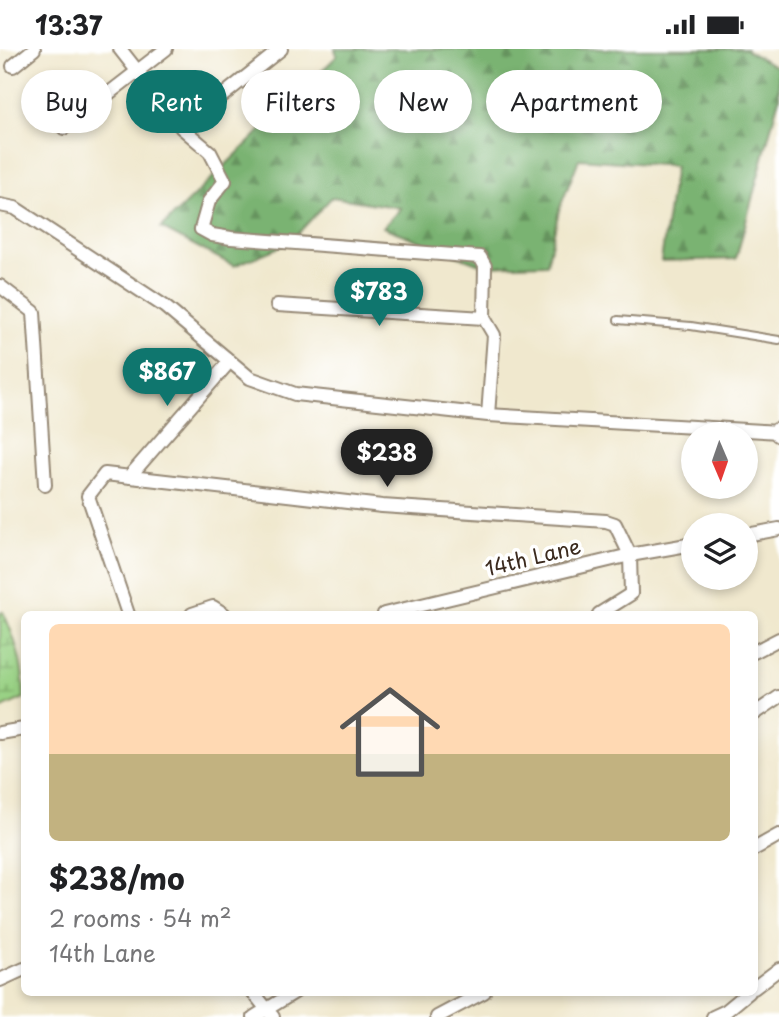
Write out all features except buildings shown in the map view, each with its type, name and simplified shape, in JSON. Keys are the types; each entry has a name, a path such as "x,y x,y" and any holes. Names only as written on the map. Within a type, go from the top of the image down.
{"street":[{"path":"13,66 34,49"},
{"path":"120,49 135,70"},
{"path":"137,70 166,49"},
{"path":"227,92 281,49"},
{"path":"112,90 126,79"},
{"path":"187,133 210,152 225,181 209,201 201,229 212,235 480,257 485,266 484,319 494,335 488,415"},
{"path":"0,205 15,208 164,306 250,378 295,394 488,415 779,432"},
{"path":"0,286 34,312 45,485"},
{"path":"276,305 484,319"},
{"path":"129,477 230,361"},
{"path":"127,611 88,496 105,474 382,506 606,521 615,524 631,555 631,594 604,611"},
{"path":"758,532 779,529"},
{"name":"14th Lane","path":"397,611 631,555 681,546"},
{"path":"200,611 213,607 219,611"},
{"path":"758,650 779,639"},
{"path":"758,711 779,697"},
{"path":"0,733 21,730"},
{"path":"758,847 779,835"},
{"path":"758,985 779,969"},
{"path":"0,980 21,970"},
{"path":"256,996 270,1013"},
{"path":"254,1017 270,1013 290,996"},
{"path":"437,1017 476,996"},
{"path":"713,1017 727,1014 745,996"}],"lane":[{"path":"618,320 691,326 779,340"}],"green space":[{"path":"335,49 747,49 779,68 779,98 736,259 661,261 675,166 579,159 559,210 547,264 485,266 383,227 401,208 332,197 289,243 234,266 161,228 258,133 360,133 360,70 323,70 337,56"},
{"path":"3,612 18,653 21,666 21,699 0,709 0,613"}]}
